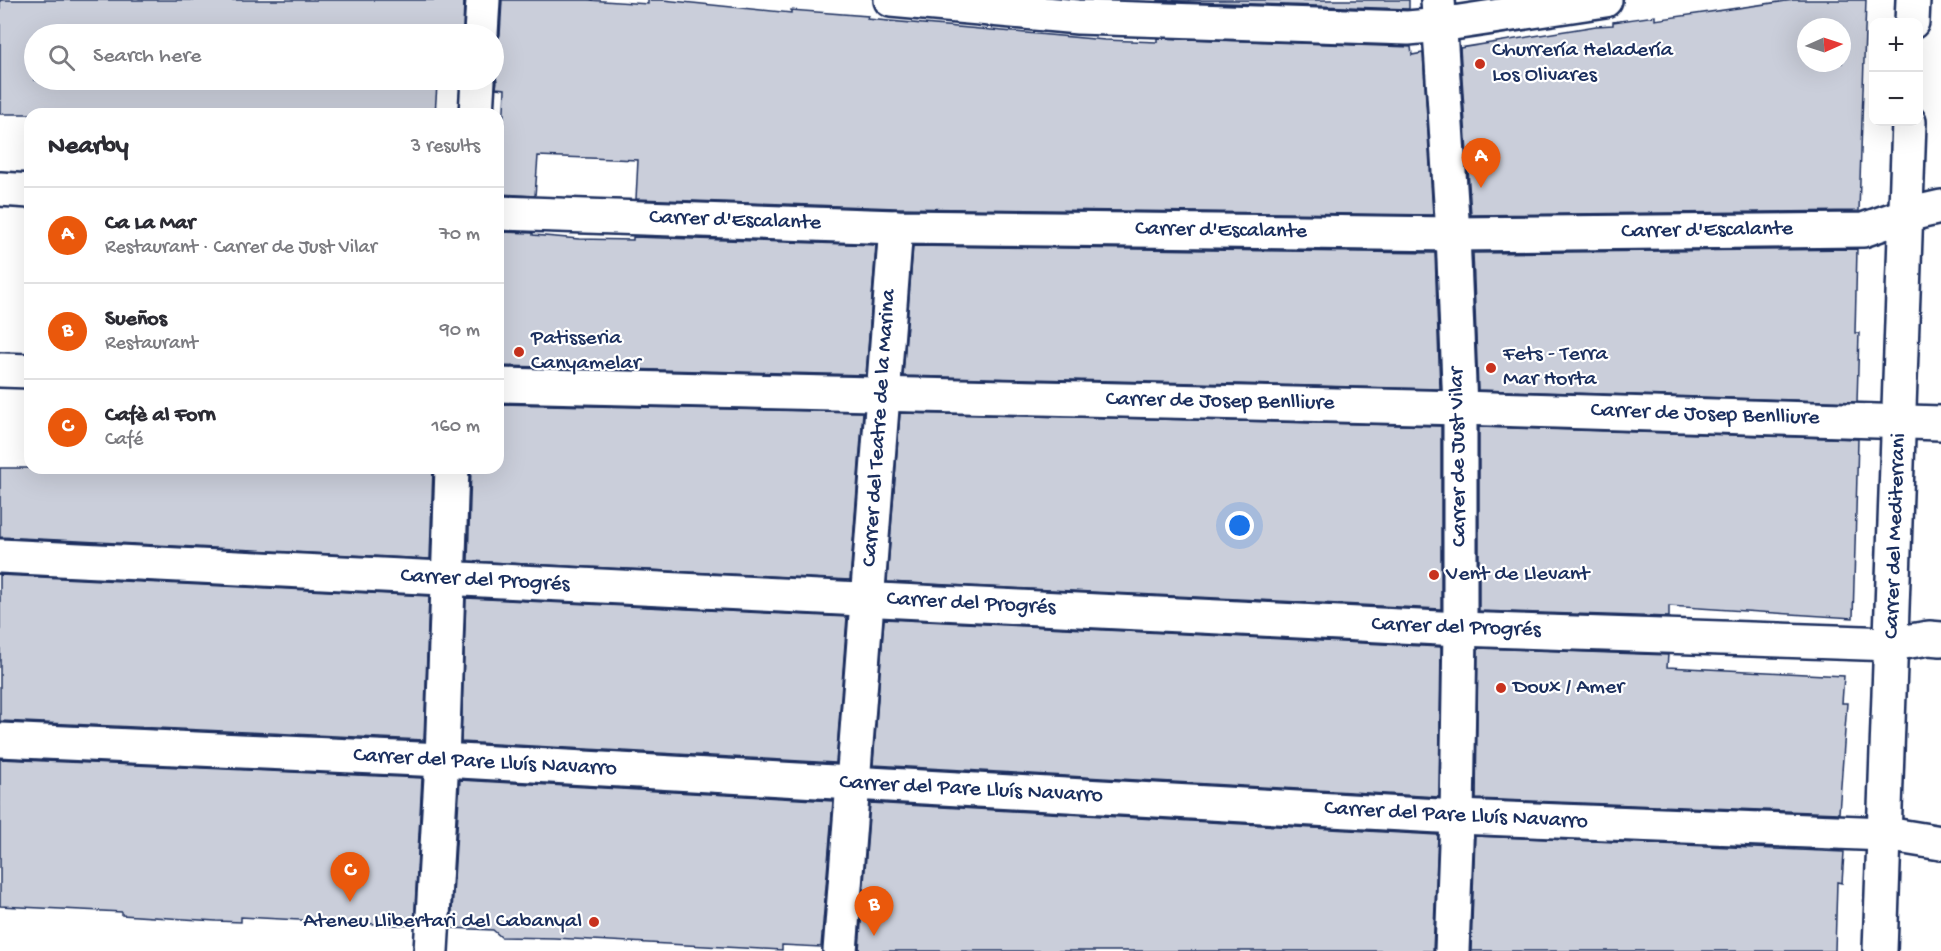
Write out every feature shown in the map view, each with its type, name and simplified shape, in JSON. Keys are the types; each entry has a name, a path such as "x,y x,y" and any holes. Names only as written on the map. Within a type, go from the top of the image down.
{"street":[{"path":"482,24 483,0"},
{"path":"891,0 1078,17 1408,28 1439,13 1605,0"},
{"path":"1912,18 1913,0"},
{"name":"Carrer de Just Vilar","path":"1439,13 1453,234 1460,408 1460,628 1452,951"},
{"path":"477,108 478,90"},
{"name":"Carrer del Mediterrani","path":"1880,951 1886,834 1909,126"},
{"path":"0,189 24,191"},
{"name":"Carrer d'Escalante","path":"504,213 896,227 1453,234 1863,230 1906,215 1941,207"},
{"name":"Carrer del Teatre de la Marina","path":"840,951 896,227"},
{"path":"0,370 24,371"},
{"name":"Carrer de Josep Benlliure","path":"504,385 1460,408 1941,423"},
{"path":"431,951 442,760 452,474"},
{"name":"Carrer del Progrés","path":"0,556 1460,628 1892,644 1929,638 1941,639"},
{"name":"Carrer del Pare Lluís Navarro","path":"0,740 442,760 1457,817 1886,834 1941,843"}],"building":[{"path":"0,0 464,0 463,24 24,24 24,90 437,90 435,108 24,108 24,114 0,114"},
{"path":"502,0 588,0 648,4 648,0 663,0 791,13 791,10 868,16 867,19 1105,40 1157,42 1157,38 1411,47 1412,55 1423,53 1433,215 896,208 636,199 638,160 538,156 535,196 504,194 504,24 501,24"},
{"path":"1409,0 1409,9 1158,1"},
{"path":"1793,0 1866,0 1859,211 1471,215 1460,48 1613,25 1613,22 1655,16 1655,20"},
{"path":"504,232 533,233 533,235 579,239 633,240 633,237 876,245 866,375 504,366"},
{"path":"913,246 1435,253 1440,389 903,376"},
{"path":"1857,249 1855,333 1859,333 1857,402 1478,390 1473,253"},
{"path":"504,404 863,412 850,580 468,561 471,474 504,474"},
{"path":"900,413 1441,426 1441,609 887,582"},
{"path":"1479,427 1858,439 1853,618 1669,606 1669,617 1479,611"},
{"path":"0,468 24,468 24,474 433,474 430,559 0,537"},
{"path":"0,575 429,596 424,740 0,721"},
{"path":"466,598 847,617 836,763 461,742"},
{"path":"884,619 1441,647 1439,797 873,765"},
{"path":"1478,648 1668,655 1667,667 1844,676 1842,703 1847,703 1839,813 1476,799"},
{"path":"0,759 422,778 414,926 241,917 241,922 216,921 122,915 122,912 0,906"},
{"path":"460,780 833,801 821,947 782,945 782,950 501,937 493,930 451,928"},
{"path":"870,803 1438,835 1433,951 861,951 859,950"},
{"path":"1475,836 1844,852 1842,883 1837,882 1835,951 1471,951"}],"place":[{"name":"Churrería Heladería Los Olivares","path":"1480,64"},
{"name":"Ca La Mar","path":"1481,188"},
{"name":"Patisseria Canyamelar","path":"519,352"},
{"name":"Fets - Terra Mar Horta","path":"1491,368"},
{"name":"Vent de Llevant","path":"1434,575"},
{"name":"Doux / Amer","path":"1501,688"},
{"name":"Cafè al Forn","path":"350,902"},
{"name":"Ateneu Llibertari del Cabanyal","path":"594,922"},
{"name":"Sueños","path":"874,936"}]}
